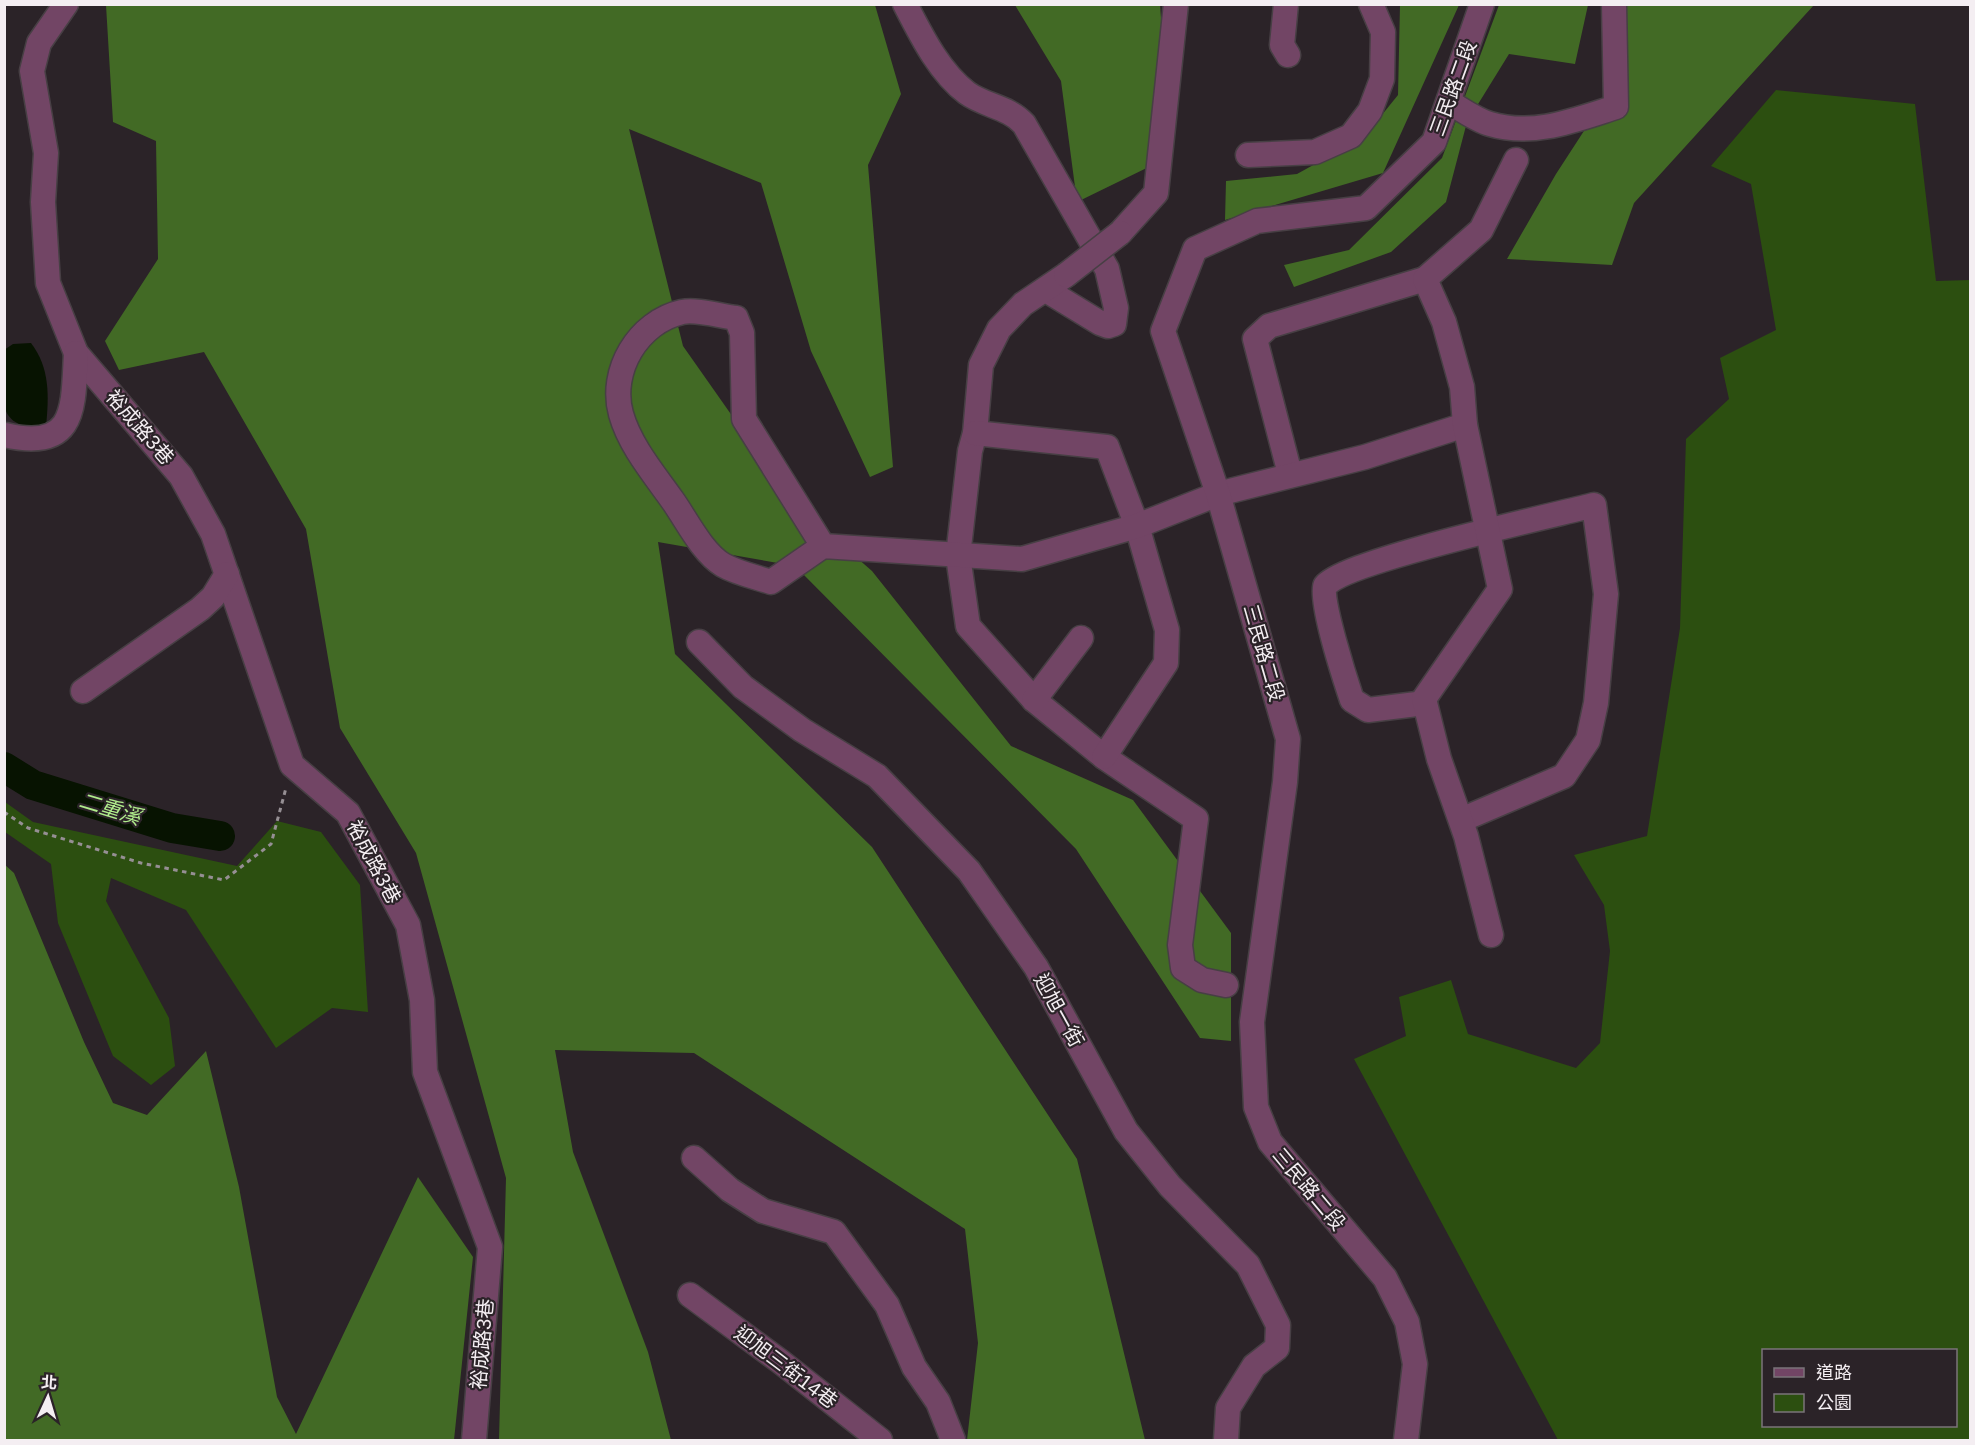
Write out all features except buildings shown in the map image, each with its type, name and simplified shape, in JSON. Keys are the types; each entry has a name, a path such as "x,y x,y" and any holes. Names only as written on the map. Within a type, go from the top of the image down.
{"street":[{"name":"裕成路3巷","path":"66,4 39,43 32,71 46,153 43,202 48,283 76,353 182,476 213,534 292,765 348,813 408,925 422,1000 425,1072 490,1247 474,1440"},
{"path":"905,4 920,34 950,76 968,93 1017,116 1024,124 1107,269 1116,308 1114,324 1108,326 1100,323 1046,290"},
{"path":"1176,4 1156,193 1120,233 1046,290 1023,304 999,329 981,365 975,433 970,451 958,556 968,626 1034,700 1104,757 1196,819 1180,945 1183,968 1202,980 1226,985"},
{"path":"1286,4 1282,45 1288,55"},
{"path":"1248,155 1315,153 1351,136 1370,111 1382,79 1383,32 1371,4"},
{"name":"三民路二段","path":"1406,1440 1415,1364 1407,1322 1385,1278 1270,1142 1256,1107 1252,1022 1285,782 1288,739 1218,494 1163,331 1195,249 1257,221 1366,208 1434,142 1482,4"},
{"path":"1449,102 1488,124 1518,129 1550,128 1616,106 1614,4"},
{"path":"1290,474 1256,339 1269,326 1425,279 1481,230 1516,160"},
{"path":"1425,279 1444,322 1460,376 1465,425 1500,589 1424,699 1439,759 1461,820 1491,935"},
{"path":"823,546 744,419 742,333 736,318 684,312 659,319 633,346 620,371 617,389 621,415 636,448 705,548 723,565 771,582 823,546 1022,559 1137,526 1218,494 1290,474 1365,457 1465,425"},
{"name":"裕成路3巷","path":"5,435 46,439 56,435 69,415 74,400 76,353"},
{"path":"975,433 1107,447 1137,526 1167,630 1166,663 1104,757"},
{"path":"1425,703 1368,710 1352,700 1330,624 1323,593 1324,587 1340,575 1439,541 1488,532 1593,505 1606,594 1596,703 1588,740 1563,777 1461,820"},
{"path":"83,692 200,609 213,597 227,574"},
{"path":"1034,700 1082,638"},
{"name":"迎旭一街","path":"699,642 743,687 802,730 877,776 969,871 1036,967 1126,1131 1170,1185 1248,1265 1278,1325 1277,1348 1254,1366 1228,1408 1226,1440"},
{"path":"694,1158 730,1190 763,1211 834,1232 887,1305 914,1367 938,1402 953,1440"},
{"name":"迎旭三街14巷","path":"690,1295 781,1362 880,1440"}],"path":[{"path":"4,812 28,828 141,863 224,880 271,844 292,765"}],"green space":[{"path":"106,5 875,5 901,94 868,165 893,467 870,477 811,351 761,183 629,129 683,346 792,501 872,571 1011,746 1133,800 1231,933 1231,1041 1200,1038 1076,849 795,566 658,542 675,654 872,847 1077,1159 1145,1440 967,1440 978,1343 965,1229 694,1053 555,1050 573,1152 648,1352 671,1440 499,1440 506,1178 416,853 340,728 306,529 204,352 119,370 105,341 158,259 156,141 113,122"},
{"path":"1015,5 1160,5 1168,108 1161,161 1077,202 1061,81"},
{"path":"1400,5 1459,5 1383,173 1225,220 1226,181 1297,174 1364,137 1398,95"},
{"path":"1499,5 1588,5 1575,64 1509,54 1467,122 1446,202 1391,252 1294,287 1284,265 1349,250 1442,158"},
{"path":"1618,5 1814,5 1634,203 1612,265 1507,259 1556,174 1606,97"},
{"path":"1776,90 1915,104 1936,281 1970,280 1970,1440 1558,1440 1354,1059 1406,1036 1399,997 1451,980 1468,1034 1576,1068 1600,1043 1610,951 1604,905 1574,855 1647,836 1680,628 1686,439 1729,399 1720,358 1776,330 1751,184 1711,166"},
{"path":"5,802 33,822 237,866 277,821 321,832 360,885 368,1012 332,1008 276,1048 186,910 111,878 106,901 169,1018 175,1066 151,1085 113,1056 58,923 51,864 5,832"},
{"path":"4,864 14,873 84,1042 113,1103 147,1115 206,1051 239,1187 277,1397 296,1434 418,1177 473,1257 454,1440 5,1440"}],"shaded area":[{"path":"31,343 42,362 47,383 46,426 27,426 16,423 5,409 4,350 13,344"}],"waterway":[{"name":"二重溪","path":"4,767 33,785 172,828 220,836"}]}
